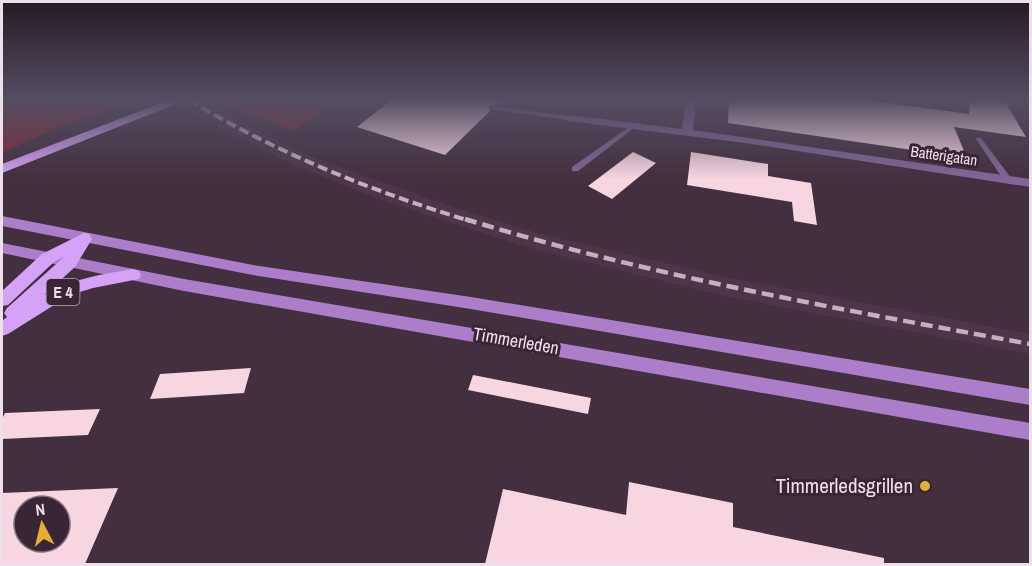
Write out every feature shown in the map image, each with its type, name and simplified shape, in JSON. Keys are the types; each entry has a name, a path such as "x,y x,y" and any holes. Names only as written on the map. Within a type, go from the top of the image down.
{"highway":[{"path":"2,162 99,126"},
{"path":"2,169 105,126"},
{"name":"E 4","path":"2,300 48,258 84,238"},
{"name":"E 4","path":"2,323 69,262 84,238"},
{"name":"E 4","path":"2,329 64,291 132,274"}],"main road":[{"name":"Timmerleden","path":"2,222 253,270 471,303 1030,397"},
{"name":"Timmerleden","path":"2,248 132,274 1030,432"}],"street":[{"name":"Batterigatan","path":"628,126 1030,183"},
{"path":"687,134 688,126"}],"lane":[{"path":"575,169 632,127"},
{"path":"979,139 1008,180"}],"shaded area":[{"path":"2,126 60,126 58,127 2,153"},
{"path":"218,126 248,126 314,158 462,210 541,234 725,277 1030,334 1030,354 724,296 533,249 387,202 300,168"},
{"path":"281,126 299,126 293,131"}],"building":[{"path":"358,126 474,126 445,155"},
{"path":"751,126 1020,126 1026,137 954,127 967,158"},
{"path":"633,152 656,163 612,199 588,186"},
{"path":"691,152 768,164 768,176 811,183 817,225 794,221 792,202 687,185"},
{"path":"251,368 244,393 150,399 160,374"},
{"path":"473,375 591,398 588,414 468,390"},
{"path":"100,409 88,435 2,439 2,419 5,413"},
{"path":"629,482 733,503 733,527 884,558 884,564 485,564 503,489 626,515"},
{"path":"118,488 85,564 2,564 2,493"}],"railway":[{"path":"236,126 290,154 361,184 470,221"},
{"path":"465,219 604,258 745,290 1030,344"}],"place":[{"name":"Timmerledsgrillen","path":"925,486"}]}
